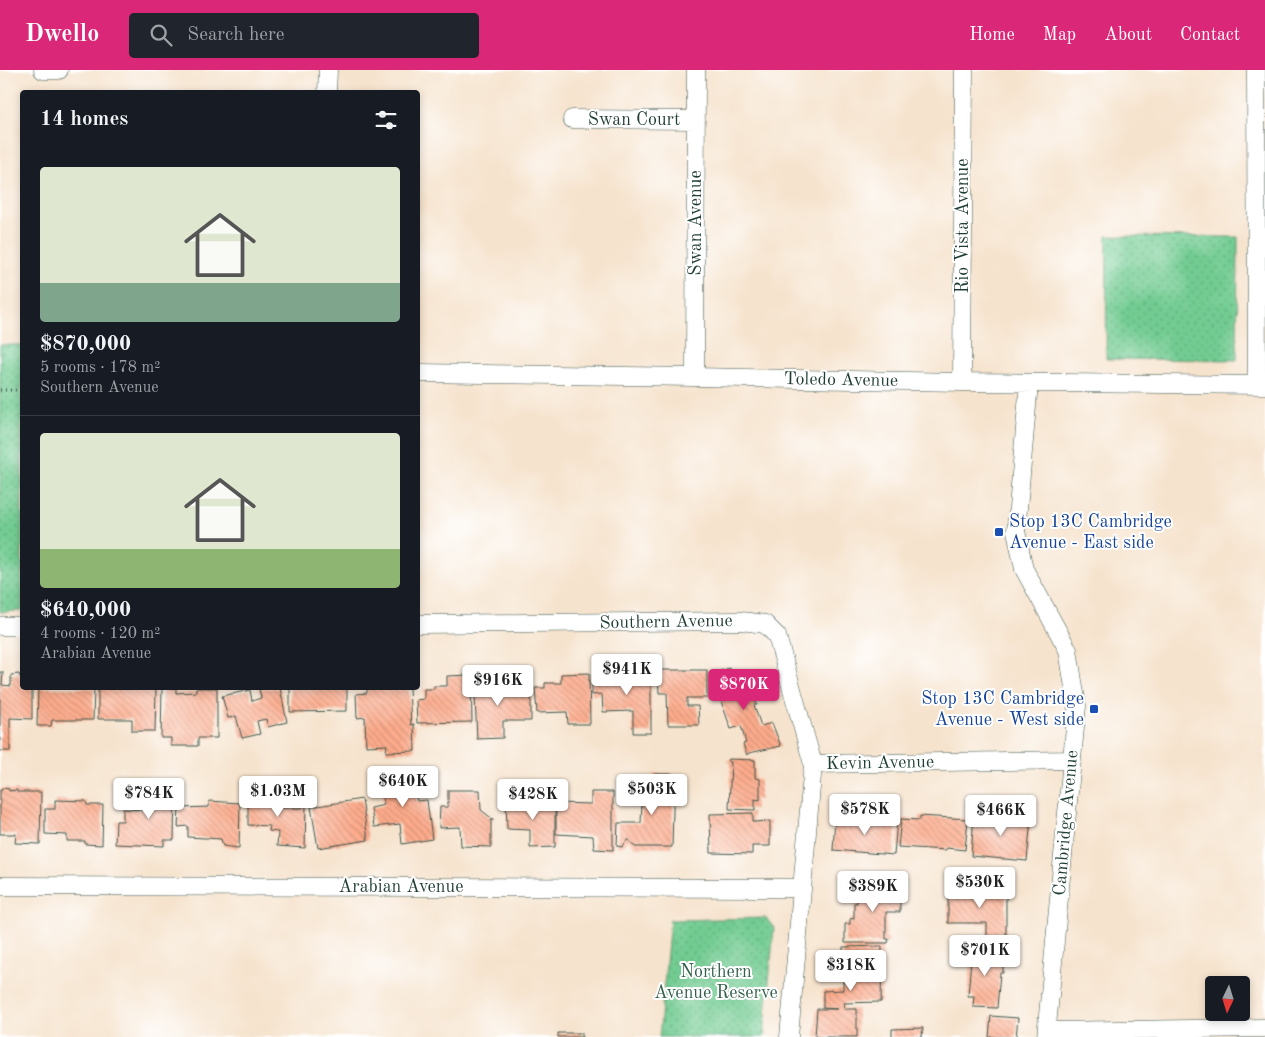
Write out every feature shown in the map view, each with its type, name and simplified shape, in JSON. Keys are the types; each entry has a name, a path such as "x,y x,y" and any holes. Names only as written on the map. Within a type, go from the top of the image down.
{"street":[{"path":"43,70 59,70"},
{"path":"327,90 328,70"},
{"name":"Swan Avenue","path":"695,377 696,70"},
{"name":"Rio Vista Avenue","path":"962,382 964,70"},
{"path":"1256,70 1261,385"},
{"name":"Swan Court","path":"572,119 696,120"},
{"name":"Toledo Avenue","path":"420,373 1261,385"},
{"name":"Cambridge Avenue","path":"1029,383 1016,532 1024,569 1068,650 1077,706 1046,1034"},
{"name":"Southern Avenue","path":"420,624 731,621 765,624 777,636 813,764"},
{"path":"0,626 20,626"},
{"name":"Kevin Avenue","path":"789,1037 813,764 1072,760"},
{"name":"Arabian Avenue","path":"0,886 802,888"},
{"path":"1046,1034 1265,1028"}],"path":[{"path":"0,390 20,390"}],"green space":[{"path":"1107,236 1238,237 1237,360 1106,359"},
{"path":"0,345 20,345 20,611 0,612"},
{"name":"Northern Avenue Reserve","path":"766,918 774,928 764,1037 659,1037 670,920"}],"building":[{"path":"729,668 732,675 741,672 745,684 749,683 757,705 754,705 761,726 772,723 781,746 747,755 743,744 746,743 741,726 731,729 711,674"},
{"path":"635,670 651,671 651,733 633,733 633,711 603,712 602,694 592,695 592,675 636,673"},
{"path":"658,670 707,670 707,698 687,698 687,706 698,706 699,725 668,725 667,693 659,693"},
{"path":"0,672 3,672 2,685 11,686 11,675 19,674 20,690 32,690 32,719 10,718 10,751 0,751"},
{"path":"589,673 590,724 568,724 567,712 537,713 535,688 545,688 545,683 561,683 561,674"},
{"path":"497,674 497,684 503,684 502,691 520,691 521,696 531,695 531,721 503,721 503,738 477,739 474,675"},
{"path":"471,675 472,722 417,723 416,700 424,699 424,689 434,689 434,686 447,686 447,676"},
{"path":"38,690 94,690 93,720 52,720 51,726 37,726"},
{"path":"98,690 156,690 155,731 132,731 132,719 98,719"},
{"path":"162,690 176,690 176,693 196,692 196,690 217,690 217,738 198,738 198,746 171,746 171,738 161,738"},
{"path":"250,690 252,701 261,698 259,690 280,690 287,722 268,727 266,719 257,721 260,734 242,738 236,716 228,718 222,696"},
{"path":"290,690 347,690 347,711 290,712"},
{"path":"367,690 409,690 411,725 414,724 415,751 386,752 387,745 366,746 365,717 357,718 356,694 367,693"},
{"path":"729,759 755,760 755,778 760,779 760,800 755,799 755,810 729,809 731,762 728,762"},
{"path":"412,770 417,801 427,800 432,839 402,844 400,824 374,827 371,808 384,805 380,776"},
{"path":"654,774 674,774 672,847 635,847 628,839 622,847 617,846 618,823 641,823 643,784 654,784"},
{"path":"147,785 175,786 174,840 164,840 164,846 115,844 116,821 123,821 123,809 146,810"},
{"path":"2,788 9,789 9,791 17,790 17,792 41,792 40,844 15,843 16,834 0,834 0,790"},
{"path":"248,790 277,790 276,808 302,808 302,805 306,806 305,848 277,846 278,832 269,831 270,826 248,825"},
{"path":"448,790 480,790 481,810 494,820 491,820 491,847 461,846 460,827 439,828 440,807 448,807"},
{"path":"591,792 613,792 613,850 594,849 593,836 556,834 556,803 591,804"},
{"path":"362,799 368,840 318,848 311,807"},
{"path":"55,800 86,801 87,805 103,805 102,845 85,844 85,841 67,841 67,835 45,834 45,809 55,809"},
{"path":"506,800 555,801 555,847 530,848 530,830 507,829"},
{"path":"209,801 240,803 239,848 223,846 221,839 188,837 188,826 178,827 179,808 209,807"},
{"path":"753,813 753,822 770,821 770,846 752,846 752,854 711,853 710,814"},
{"path":"974,813 1031,819 1027,861 971,856"},
{"path":"920,816 968,819 965,850 898,847 901,819 920,820"},
{"path":"835,817 897,821 894,855 833,850"},
{"path":"900,882 900,912 886,912 886,939 889,939 888,943 845,943 845,924 850,924 850,919 854,918 854,903 857,903 858,892 869,891 869,883"},
{"path":"967,884 1006,886 1006,944 987,944 987,923 948,923 948,886 967,886"},
{"path":"882,946 881,1002 844,1003 845,1009 857,1009 857,1037 815,1037 817,1009 837,1009 823,1008 823,991 843,990 843,947"},
{"path":"972,947 1003,949 1001,964 1003,965 1003,973 1000,973 997,1008 973,1007 974,996 968,996"},
{"path":"991,1016 1018,1018 1016,1037 989,1037"},
{"path":"923,1028 922,1037 892,1037 892,1029"},
{"path":"558,1033 582,1033 582,1037 558,1037"}],"place":[{"name":"Stop 13C Cambridge Avenue - East side","path":"999,532"},
{"name":"Stop 13C Cambridge Avenue - West side","path":"1094,709"}]}
